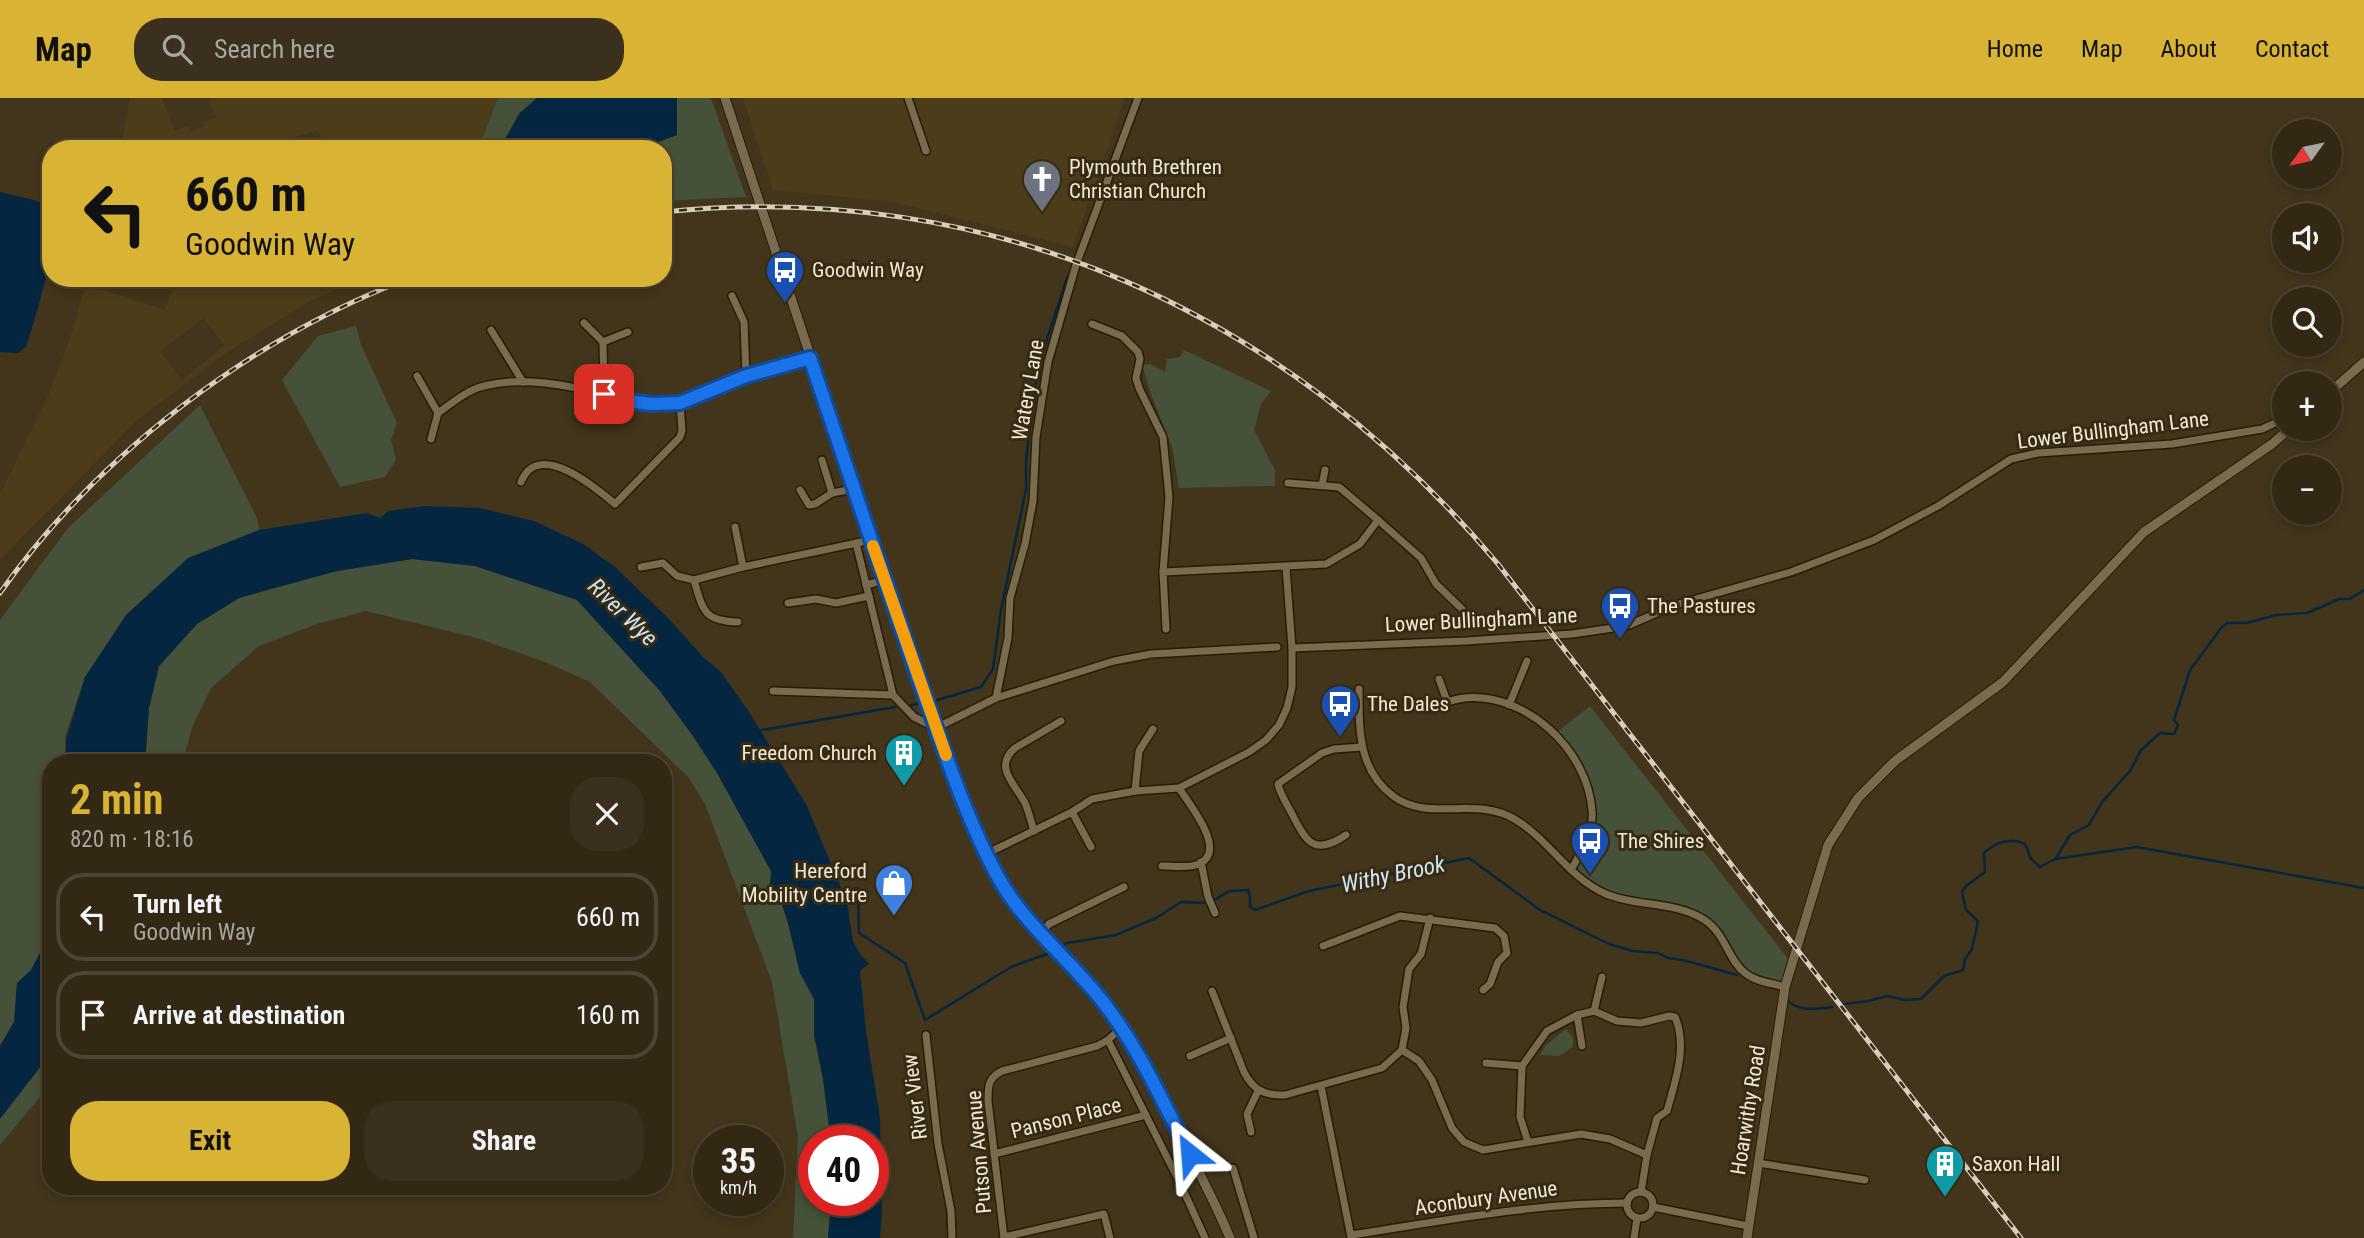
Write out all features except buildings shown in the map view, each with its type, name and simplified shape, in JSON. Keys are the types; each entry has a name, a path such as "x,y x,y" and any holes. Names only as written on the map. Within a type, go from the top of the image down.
{"street":[{"path":"724,98 936,728 986,854 1013,901 1095,992 1121,1028 1202,1178 1230,1238"},
{"path":"908,98 926,151"},
{"name":"Watery Lane","path":"996,698 1008,638 1010,598 1025,544 1033,501 1036,437 1048,362 1076,265 1138,98"},
{"path":"732,296 744,322 746,376"},
{"path":"584,323 603,342 604,394"},
{"path":"1091,324 1122,336 1138,352 1140,359 1136,378 1163,437 1169,497 1163,572 1166,629"},
{"path":"491,330 523,382"},
{"path":"603,342 628,332"},
{"path":"431,439 438,413 468,392 484,386 523,382 651,404 680,403 746,376 810,358"},
{"path":"2342,381 2364,362"},
{"path":"417,376 438,413"},
{"path":"521,482 528,469 536,465 551,464 590,482 615,504 680,437 680,403"},
{"name":"Lower Bullingham Lane","path":"1292,648 1466,641 1572,634 1627,626 1675,605 1791,572 1874,540 1938,506 2011,459 2038,453 2172,444 2262,429 2272,424"},
{"path":"2262,429 2272,444"},
{"name":"Hoarwithy Road","path":"1747,1238 1785,987 1828,845 1858,798 1895,761 2003,682 2144,531 2275,441"},
{"path":"822,460 832,493"},
{"path":"1322,485 1325,470"},
{"path":"1288,483 1339,487 1421,558 1436,584 1462,609"},
{"path":"800,490 806,505 809,505 832,493 854,489"},
{"path":"1163,572 1326,564 1360,544 1378,520"},
{"path":"735,527 743,567"},
{"path":"641,567 663,563 677,576 694,580 871,540"},
{"path":"856,543 893,695 914,717 936,728"},
{"path":"986,854 1072,812 1092,799 1135,791 1179,788 1249,752 1266,740 1279,725 1292,687 1286,567"},
{"path":"694,580 705,612 720,622 738,622"},
{"path":"866,585 885,580"},
{"path":"788,603 816,599 836,603 869,596"},
{"path":"936,728 996,698 1133,656 1277,647"},
{"path":"1509,705 1527,661"},
{"path":"1439,680 1447,701"},
{"path":"1359,690 1362,747 1370,769 1392,796 1420,809 1479,807 1498,811 1516,820 1571,870 1604,893 1632,903 1663,906 1692,913 1707,921 1718,932 1736,964 1745,974 1785,987"},
{"path":"774,691 893,695"},
{"path":"1429,709 1447,701 1467,698 1509,705 1548,727 1562,740 1580,768 1592,811 1588,839 1571,870"},
{"path":"1034,831 1027,807 1006,772 1006,757 1015,748 1061,721"},
{"path":"1135,791 1139,751 1153,729"},
{"path":"1346,835 1331,845 1319,846 1309,841 1302,834 1278,784 1322,754 1334,749 1362,747"},
{"path":"1162,866 1188,866 1201,862 1207,858 1211,849 1208,837 1179,788"},
{"path":"1072,812 1091,847"},
{"path":"1201,862 1208,897 1215,913"},
{"path":"1040,934 1049,925 1124,887"},
{"path":"1323,946 1399,916 1495,928 1504,936 1507,953 1498,962 1490,984 1483,990"},
{"path":"1212,991 1244,1072 1258,1091 1271,1096 1278,1095 1382,1068 1402,1049 1406,1028 1403,1007 1409,969 1421,954 1430,918"},
{"path":"1594,1011 1602,977"},
{"path":"1528,1142 1520,1117 1522,1066 1547,1031 1577,1015 1594,1011 1618,1021 1641,1023 1675,1017 1682,1039 1677,1074 1667,1111 1657,1118 1641,1192"},
{"path":"1577,1015 1582,1046"},
{"name":"Putson Avenue","path":"1004,1238 989,1081 1002,1071 1086,1049 1108,1040 1121,1028"},
{"name":"River View","path":"926,1035 938,1144 951,1211 952,1238"},
{"path":"1190,1056 1231,1038"},
{"path":"1108,1040 1205,1238"},
{"path":"1402,1049 1419,1061 1432,1080 1452,1128 1464,1142 1483,1150 1581,1134 1610,1139 1647,1155"},
{"path":"1486,1063 1522,1066"},
{"path":"1321,1086 1351,1237"},
{"path":"1251,1132 1247,1114 1258,1091"},
{"name":"Panson Place","path":"994,1154 1146,1115"},
{"path":"1758,1163 1865,1180"},
{"path":"1233,1168 1254,1238"},
{"path":"1637,1218 1629,1211 1627,1203 1632,1195 1641,1192 1651,1198 1653,1207"},
{"name":"Aconbury Avenue","path":"1351,1237 1525,1208 1579,1203 1627,1203"},
{"path":"1653,1207 1748,1226"},
{"path":"1637,1218 1646,1216 1653,1207"},
{"path":"1004,1238 1104,1214 1110,1238"},
{"path":"1634,1238 1637,1218"}],"shaded area":[{"path":"130,98 162,98 174,131 188,126 190,132 203,127 201,123 216,118 209,98 498,98 482,140 322,140 318,130 287,140 122,140"},
{"path":"743,98 1125,98 1073,247 894,202 773,190"},
{"path":"84,287 95,287 165,310 173,287 342,287 312,300 226,353 137,420 0,560 0,494 48,396 72,332","holes":["203,318 225,345 182,380 160,352"]}],"green space":[{"path":"498,98 537,98 519,113 505,140 482,139"},
{"path":"677,98 711,98 746,197 672,201 672,140 663,140 677,135"},
{"path":"356,326 361,345 397,423 391,440 396,460 385,477 340,487 282,380 318,336"},
{"path":"1184,350 1271,391 1261,404 1254,430 1275,470 1275,486 1179,488 1172,447 1142,365 1151,364 1165,372 1167,359 1180,357"},
{"path":"200,405 257,518 259,530 229,542 85,677 65,736 65,754 42,754 42,949 31,970 17,983 14,1022 0,1046 0,620 68,528"},
{"path":"413,559 475,566 577,600 660,691 693,736 717,773 771,871 770,889 778,892 800,973 814,999 814,1035 829,1125 798,1125 798,1137 772,982 705,804 689,778 672,762 672,754 664,754 590,682 545,662 477,638 366,611 317,624 259,646 211,688 193,725 185,754 146,754 149,708 159,666 197,624 239,598 337,571"},
{"path":"1590,706 1789,960 1785,987 1751,974 1736,961 1725,937 1706,918 1604,892 1570,869 1587,838 1591,820 1590,806 1584,780 1556,733"},
{"path":"1566,1029 1573,1038 1573,1047 1559,1056 1540,1055 1546,1045"},
{"path":"42,1065 42,1095 0,1145 0,1119"},
{"path":"798,1137 798,1216 830,1216 828,1238 793,1238"}],"water":[{"path":"537,98 677,98 677,135 663,140 504,140 520,113"},
{"path":"0,192 42,204 43,287 26,347 18,353 0,352"},
{"name":"River Wye","path":"425,506 479,508 534,521 583,544 616,568 721,672 806,804 847,902 853,941 869,964 860,971 880,1125 829,1125 814,1035 814,999 800,973 778,892 770,889 771,871 717,773 693,736 660,691 577,600 475,566 412,559 337,571 239,598 197,624 159,666 149,708 146,754 66,754 66,740 85,677 126,615 188,558 259,530 367,513 380,518 388,511"},
{"path":"42,949 42,1065 0,1119 0,1046 14,1022 17,983 31,970"},
{"path":"830,1216 882,1216 880,1238 828,1238"}],"waterway":[{"path":"937,700 981,687 993,669 1001,610 1026,489 1026,460 1034,392 1042,354 1067,278"},
{"path":"2056,858 2070,835 2089,825 2102,802 2130,771 2141,750 2160,733 2174,734 2178,725 2174,720 2190,670 2222,627 2227,623 2247,623 2276,615 2307,613 2339,599 2350,599 2364,590"},
{"path":"911,705 922,703"},
{"path":"757,731 895,707"},
{"path":"1844,1004 1887,996 1905,1000 1921,999 1944,976 1963,970 1965,959 1972,949 1978,921 1966,910 1962,892 1985,872 1984,853 2003,842 2025,844 2031,859 2040,867 2055,859 2137,847 2364,888"},
{"name":"Withy Brook","path":"1213,901 1229,891 1248,890 1250,907 1255,910 1309,891 1469,858 1540,910 1609,944 1633,951 1658,953 1668,958 1737,975"},
{"path":"840,893 858,888 859,933 905,963 925,1020 1011,967 1047,954"},
{"name":"Withy Brook","path":"1058,948 1067,943 1116,935 1156,918 1181,902 1210,903"},
{"path":"1787,1000 1802,1008 1832,1007"}],"railway":[{"path":"672,212 785,207 903,217 1016,242 1125,281 1228,333 1325,398 1415,475 1498,564 2021,1238"},
{"path":"0,593 39,542 83,494 131,448 182,406 236,367 293,333 389,287"}],"slow traffic":[{"path":"873,546 946,755"}],"place":[{"name":"Plymouth Brethren Christian Church","path":"1042,213"},
{"name":"Goodwin Way","path":"785,304"},
{"name":"The Pastures","path":"1620,640"},
{"name":"The Dales","path":"1340,738"},
{"name":"Freedom Church","path":"904,787"},
{"name":"The Shires","path":"1590,875"},
{"name":"Hereford Mobility Centre","path":"894,917"},
{"name":"Saxon Hall","path":"1945,1198"}],"route":[{"path":"604,394 651,404 680,403 746,376 810,358 956,783 986,854 998,878 1023,914 1086,981 1121,1028 1190,1154"}]}
